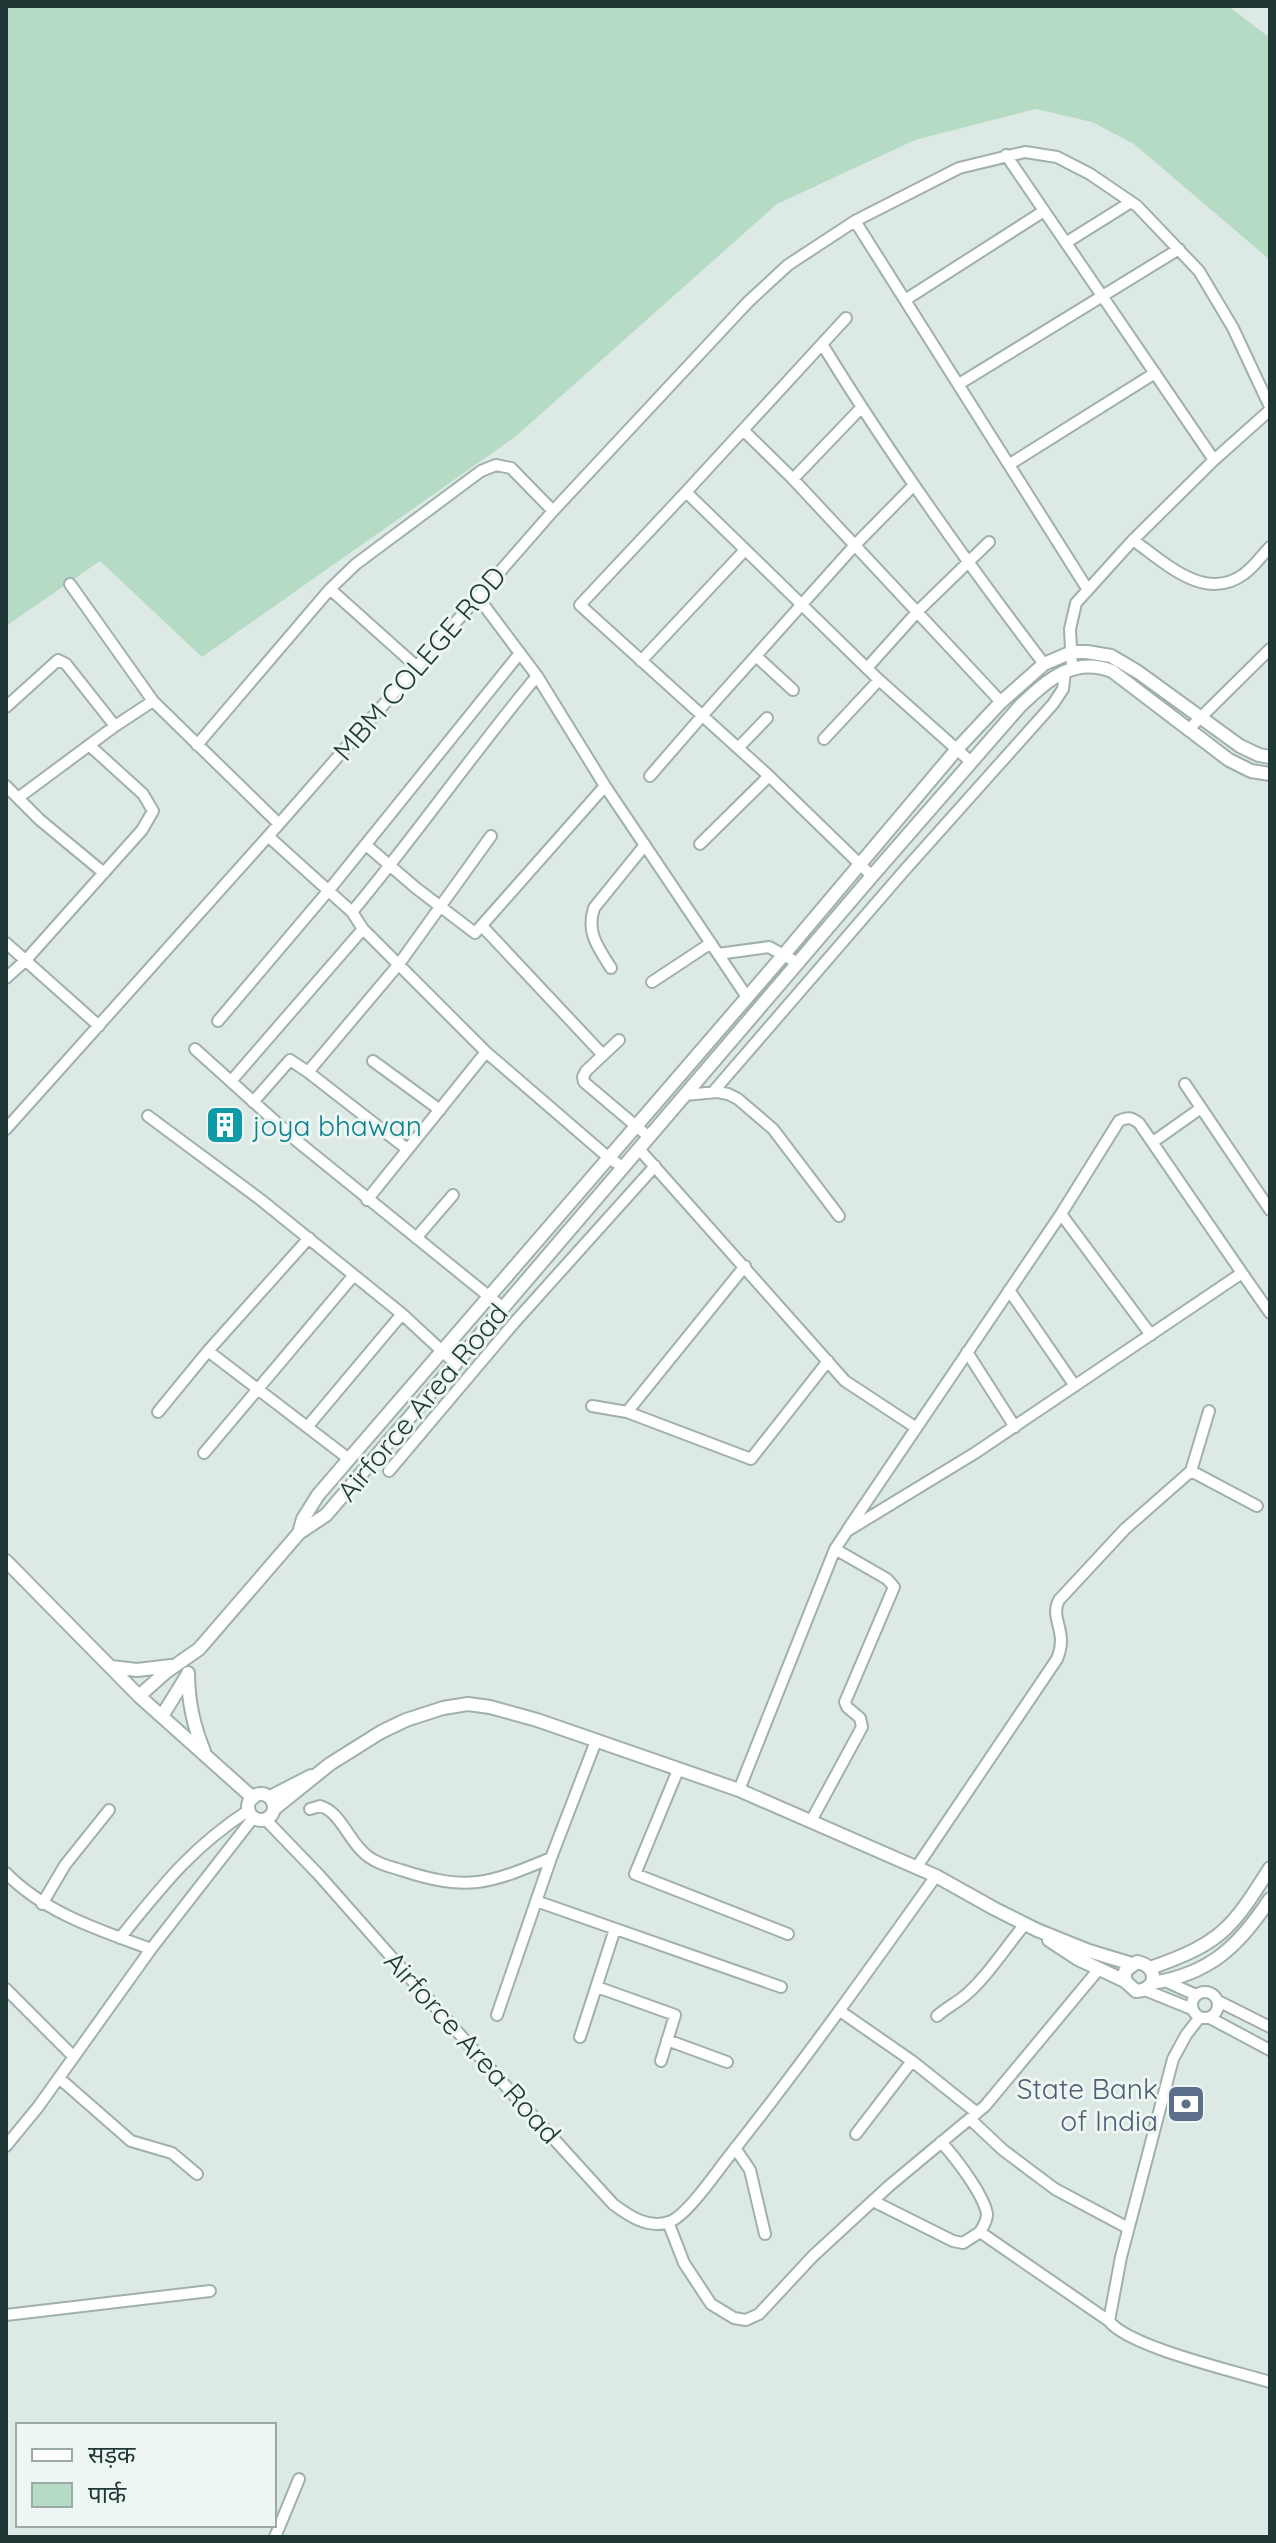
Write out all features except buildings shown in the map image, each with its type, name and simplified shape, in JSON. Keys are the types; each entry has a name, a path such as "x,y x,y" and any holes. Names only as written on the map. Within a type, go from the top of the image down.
{"street":[{"name":"MBM COLEGE ROD","path":"6,1129 553,511 748,302 788,265 855,221 959,168 1025,152 1057,157 1090,174 1131,202 1199,271 1216,297 1270,409"},
{"path":"1006,155 1214,460"},
{"path":"1067,242 1131,202"},
{"path":"905,300 1044,211"},
{"path":"855,221 1088,590"},
{"path":"959,384 1179,249"},
{"path":"846,318 580,605 769,776 872,876"},
{"path":"822,344 861,408 967,563 1044,664"},
{"path":"1010,464 1155,373"},
{"path":"793,479 861,408"},
{"path":"713,1092 1053,704 1063,689 1068,670 1072,652 1071,616 1076,603 1133,540 1270,409"},
{"path":"743,430 793,479 1001,702"},
{"path":"197,745 330,589 356,564 481,471 496,465 511,468 553,511"},
{"path":"650,776 855,545 914,485"},
{"path":"686,492 879,680 971,762"},
{"path":"1133,540 1186,577 1221,585 1245,574 1270,547"},
{"path":"867,668 918,611 989,542"},
{"path":"641,661 745,550"},
{"path":"70,584 153,701 279,824"},
{"path":"330,589 417,667"},
{"path":"477,596 537,676 605,786 747,997"},
{"path":"1188,730 1270,649"},
{"path":"299,1533 312,1503 488,1296 957,749 1001,702 1044,664 1072,652 1111,656 1240,746 1270,757"},
{"path":"218,1021 366,845 520,653"},
{"path":"756,656 793,690"},
{"path":"6,707 58,660 66,664 115,726"},
{"path":"1068,670 1087,665 1112,671 1229,760 1251,771 1270,774"},
{"name":"Airforce Area Road","path":"139,1696 199,1649 299,1533 326,1515 1021,705 1038,689 1068,670"},
{"path":"352,912 537,676"},
{"path":"824,739 879,680"},
{"path":"18,798 153,701"},
{"path":"738,748 767,718"},
{"path":"6,978 25,961 142,830 153,811 143,794 89,745"},
{"path":"700,844 769,776"},
{"path":"6,786 40,820 104,873"},
{"path":"366,845 389,867 475,933 605,786"},
{"path":"941,797 957,812"},
{"path":"268,836 352,912 363,929 486,1052 623,1167"},
{"path":"308,1072 399,964 491,836"},
{"path":"611,968 592,937 590,918 594,908 645,845"},
{"path":"482,926 603,1055"},
{"path":"232,1080 363,929"},
{"path":"6,943 99,1026"},
{"path":"652,982 711,943"},
{"path":"718,954 769,947 798,963"},
{"path":"619,1040 586,1071 584,1082 649,1137"},
{"path":"195,1049 367,1200 488,1296 514,1323"},
{"path":"367,1200 486,1052"},
{"path":"253,1102 290,1060 407,1149"},
{"path":"373,1061 440,1110"},
{"path":"1185,1084 1270,1210"},
{"path":"685,1095 713,1092 738,1099 773,1129 839,1216"},
{"path":"1153,1142 1201,1108"},
{"path":"148,1116 309,1238 402,1314 456,1364"},
{"path":"739,1790 835,1549 1061,1214 1119,1121 1133,1118 1153,1142 1269,1309"},
{"path":"639,1149 845,1381 915,1427"},
{"path":"389,1471 514,1323 655,1166"},
{"path":"416,1238 453,1195"},
{"path":"1061,1214 1151,1335"},
{"path":"158,1412 309,1238"},
{"path":"627,1412 745,1266"},
{"path":"847,1531 1015,1427 1242,1273"},
{"path":"204,1453 354,1275"},
{"path":"1009,1290 1075,1386"},
{"path":"308,1426 402,1314"},
{"path":"208,1351 349,1459"},
{"path":"967,1352 1015,1427"},
{"path":"592,1406 627,1412 751,1459 828,1361"},
{"path":"916,1868 1057,1659 1063,1637 1055,1615 1059,1600 1125,1529 1191,1471 1209,1411"},
{"path":"1191,1471 1257,1506"},
{"path":"811,1821 862,1727 860,1718 845,1702 894,1587 887,1579 835,1549"},
{"name":"Airforce Area Road","path":"6,1561 139,1696 261,1809 613,2204 640,2221 668,2222"},
{"name":"Airforce Area Road","path":"162,1716 199,1649"},
{"path":"111,1667 153,1669 176,1665"},
{"path":"188,1673 190,1715 205,1755"},
{"path":"120,1938 177,1868 216,1832 294,1795 318,1773 381,1732 428,1711 468,1704 537,1720 739,1790 936,1876 1031,1927 1089,1951 1132,1964 1142,1963 1150,1968 1154,1984 1201,2015 1270,2050"},
{"path":"497,2015 551,1858 596,1741"},
{"path":"678,1770 635,1874 788,1934"},
{"path":"310,1809 320,1806 330,1810 361,1851 371,1859 428,1879 475,1884 551,1858"},
{"path":"8,2138 59,2078 151,1949 261,1809"},
{"path":"42,1904 65,1865 109,1810"},
{"path":"1150,1968 1190,1954 1226,1930 1270,1868"},
{"path":"936,1876 784,2087 696,2198 679,2216 668,2222 684,2263 711,2304 734,2318 746,2320 759,2314 813,2256 973,2116 1045,2036 1099,1969"},
{"path":"9,1880 42,1904 151,1949"},
{"path":"1132,1964 1125,1971 1125,1981 1136,1991 1209,1964 1225,1954 1248,1930 1270,1899"},
{"path":"536,1901 781,1987"},
{"path":"1031,1927 1066,1952 1125,1981"},
{"path":"937,2016 975,1986 1031,1927"},
{"path":"580,2037 615,1929"},
{"path":"1154,1984 1196,1995"},
{"path":"597,1987 675,2015 661,2061"},
{"path":"6,1989 74,2057"},
{"path":"1201,2015 1192,2004 1196,1995 1211,1993 1218,2001 1270,2027"},
{"path":"1109,2321 1128,2228 1173,2059 1201,2015 1218,2011 1218,2001"},
{"path":"840,2011 912,2061 973,2116 1003,2150 1055,2189 1128,2228"},
{"path":"667,2040 727,2062"},
{"path":"856,2134 912,2061"},
{"path":"59,2078 131,2141 172,2153 197,2174"},
{"path":"873,2201 953,2241 963,2243 971,2240 986,2223 986,2210 964,2170 941,2142"},
{"path":"735,2148 750,2170 765,2234"},
{"path":"980,2232 1136,2341 1270,2382"},
{"path":"6,2315 210,2291"},
{"path":"275,2537 299,2479"}],"green space":[{"path":"6,6 1228,6 1270,38 1270,260 1134,144 1092,122 1036,109 915,140 777,204 515,437 202,657 100,561 6,626"}],"place":[{"name":"joya bhawan","path":"225,1125"},
{"name":"State Bank of India","path":"1186,2104"}]}
